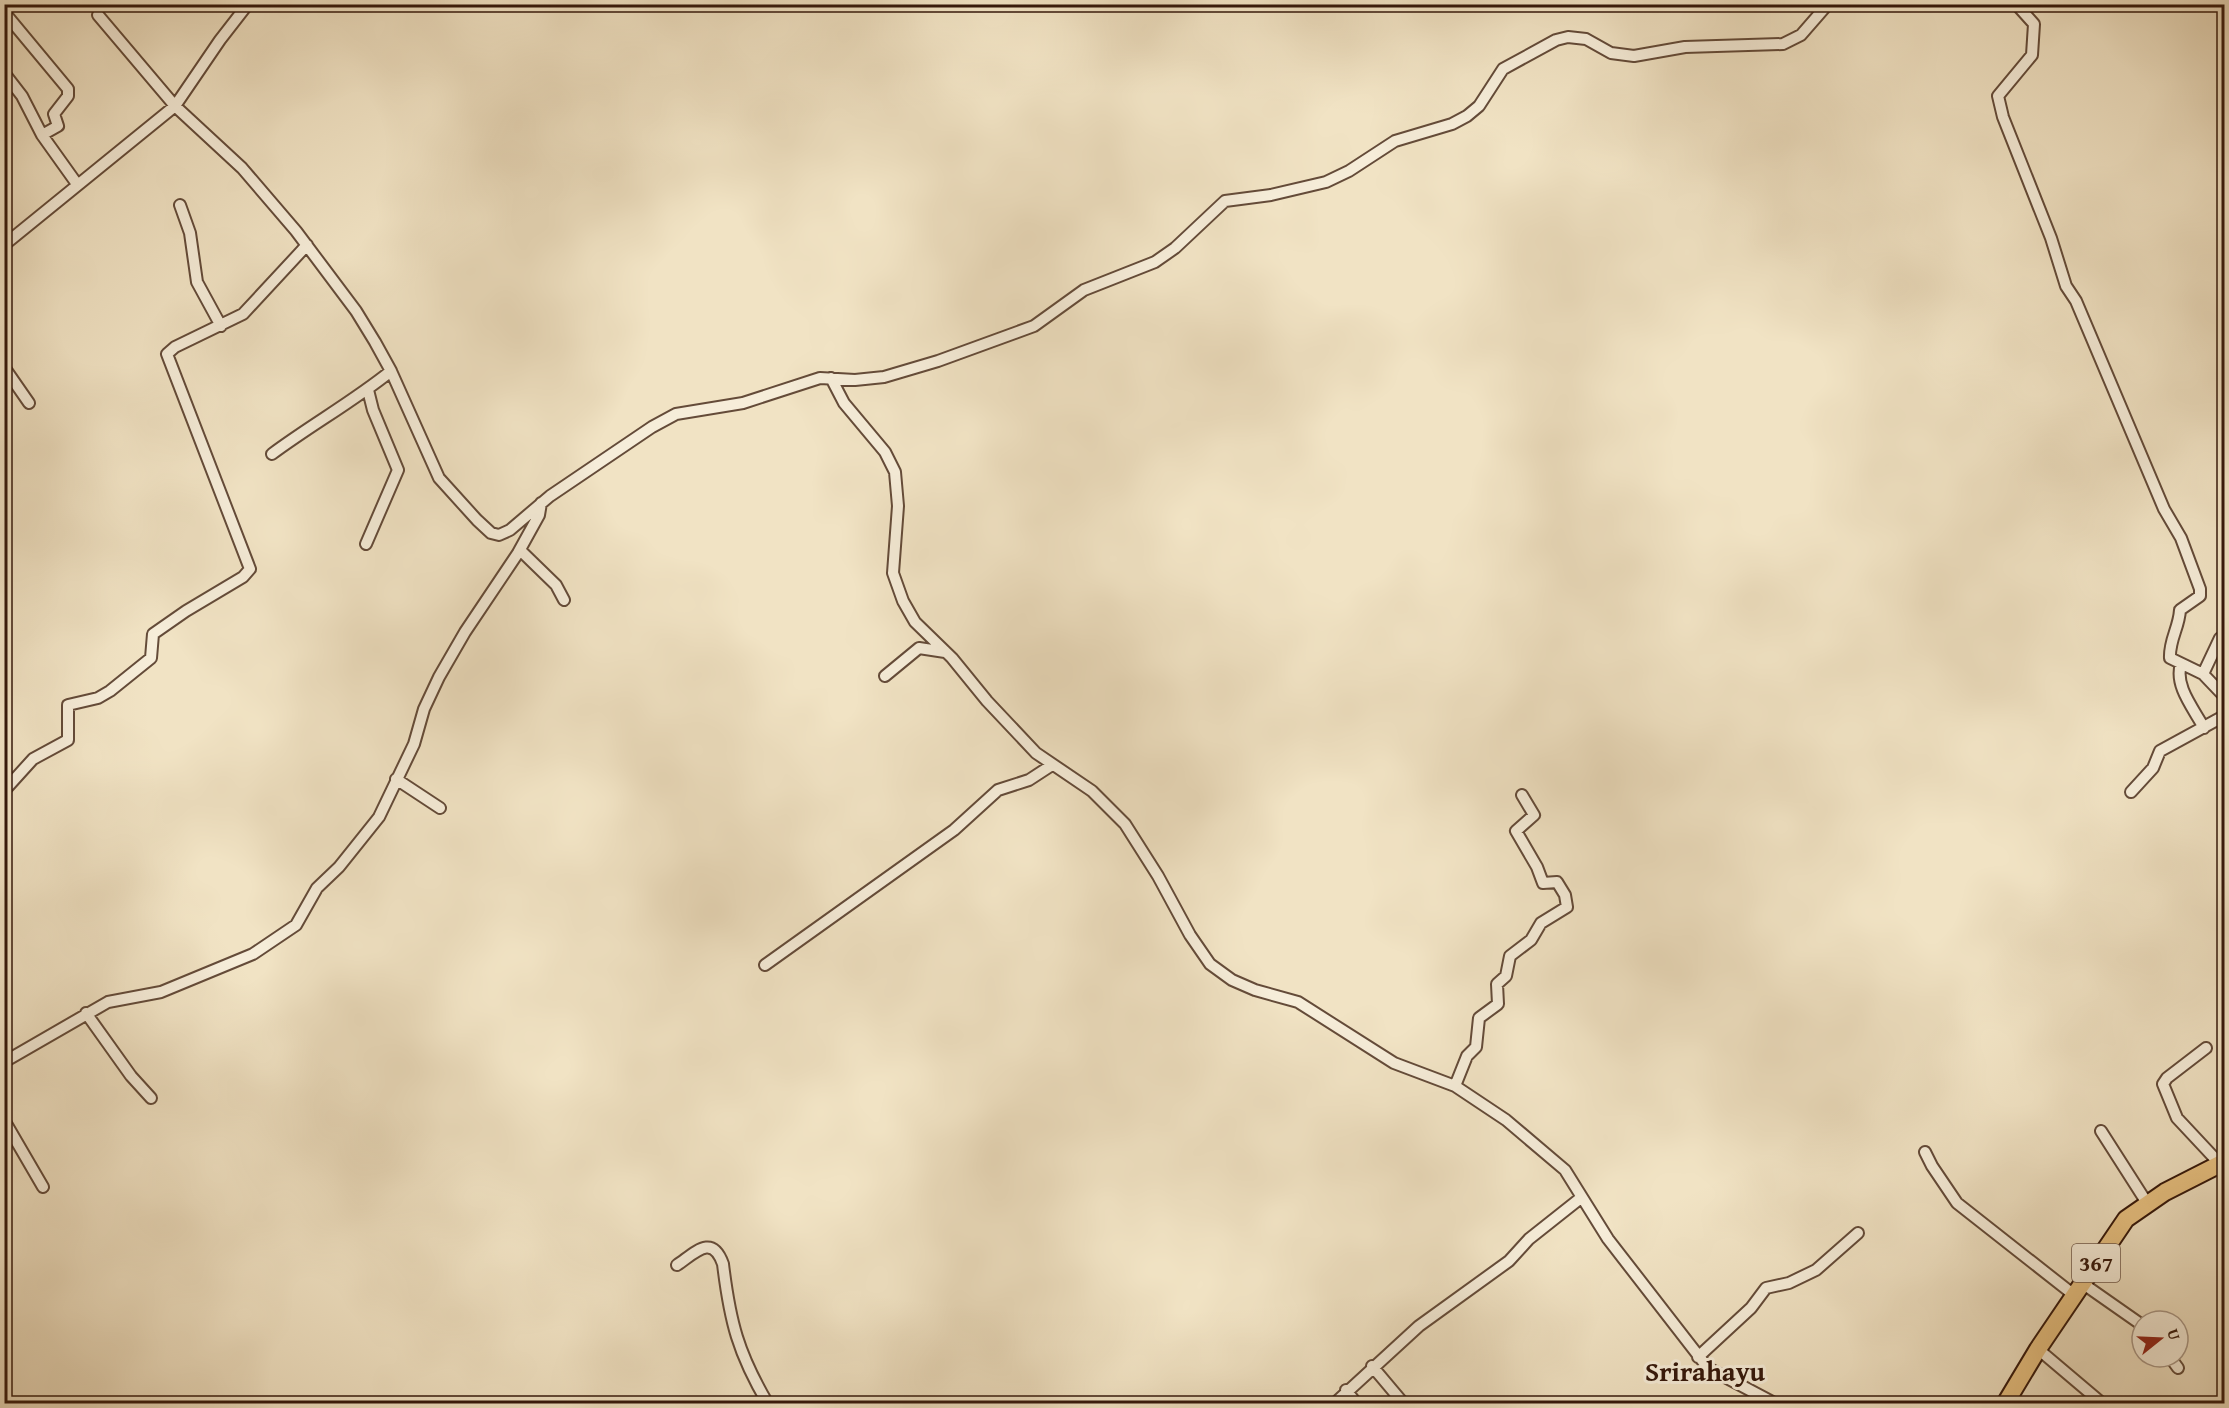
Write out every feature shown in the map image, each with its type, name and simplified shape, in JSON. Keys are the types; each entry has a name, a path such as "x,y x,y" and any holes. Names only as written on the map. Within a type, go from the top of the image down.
{"main road":[{"name":"367","path":"2005,1404 2038,1349 2121,1226 2147,1203 2222,1163"}],"street":[{"path":"4,244 175,106 220,40 248,4"},
{"path":"98,15 175,106 242,168 307,245 356,311 391,371 439,478 477,520 491,533 499,536 510,530 541,503 651,427 675,414 728,407 802,382 831,378 855,380 884,377 1034,326 1084,290 1155,262 1175,248 1212,210 1225,201 1282,193 1326,182 1349,171 1395,141 1452,124 1467,116 1479,106 1503,69 1532,51 1562,38 1586,39 1611,53 1634,56 1685,47 1774,45 1797,38 1828,4"},
{"path":"2016,4 2034,24 2033,53 1998,96 1998,100 2051,237 2066,286 2080,311 2164,509 2181,538 2200,589 2200,596 2181,607 2178,631 2170,642 2170,658 2203,674 2224,696"},
{"path":"4,12 68,89 68,96 54,114 58,126 42,135"},
{"path":"5,74 22,96 42,135 77,184"},
{"path":"180,205 188,226 197,282 221,326"},
{"path":"4,790 33,759 68,740 68,705 98,698 123,681 151,658 153,634 186,610 243,578 250,569 167,354 175,347 221,326 252,306 307,245"},
{"path":"4,367 29,403"},
{"path":"272,454 328,413 368,390 391,371"},
{"path":"831,378 844,403 877,441 891,464 898,506 894,581 915,622 945,652 1015,731 1052,765 1092,791 1125,824 1158,876 1190,935 1210,964 1233,980 1255,990 1298,1002 1394,1064 1455,1086 1506,1120 1555,1160 1575,1183 1608,1239 1673,1320 1698,1357 1720,1376 1776,1404"},
{"path":"366,544 398,470 373,410 368,390"},
{"path":"4,1062 86,1013 127,997 161,992 254,954 296,925 317,888 368,834 379,817 414,744 424,709 439,677 465,632 520,550 539,515 541,503"},
{"path":"520,550 556,585 564,600"},
{"path":"2203,674 2220,638"},
{"path":"885,676 919,648 945,652"},
{"path":"2181,664 2179,678 2182,689 2204,728"},
{"path":"2132,792 2153,768 2157,754 2224,716"},
{"path":"765,965 954,830 998,790 1029,780 1052,765"},
{"path":"396,779 440,808"},
{"path":"1455,1086 1467,1056 1476,1047 1479,1018 1498,1004 1497,984 1506,975 1510,956 1531,940 1541,923 1568,907 1565,895 1557,882 1543,884 1537,867 1516,831 1534,814 1522,795"},
{"path":"86,1013 131,1077 151,1098"},
{"path":"2206,1048 2167,1078 2163,1084 2177,1118 2222,1163"},
{"path":"4,1120 43,1187"},
{"path":"2101,1131 2147,1203"},
{"path":"1925,1152 1957,1203 2078,1289 2130,1318"},
{"path":"1334,1404 1372,1366 1419,1326 1509,1261 1529,1239 1582,1197"},
{"path":"1698,1357 1751,1308 1766,1288 1789,1283 1816,1270 1858,1233"},
{"path":"677,1265 704,1247 710,1246 718,1252 723,1264 736,1340 749,1372 768,1404"},
{"path":"2038,1349 2103,1404"},
{"path":"1372,1366 1404,1404"},
{"path":"1346,1390 1357,1404"}],"district":[{"name":"Srirahayu","path":"1705,1372"}]}
